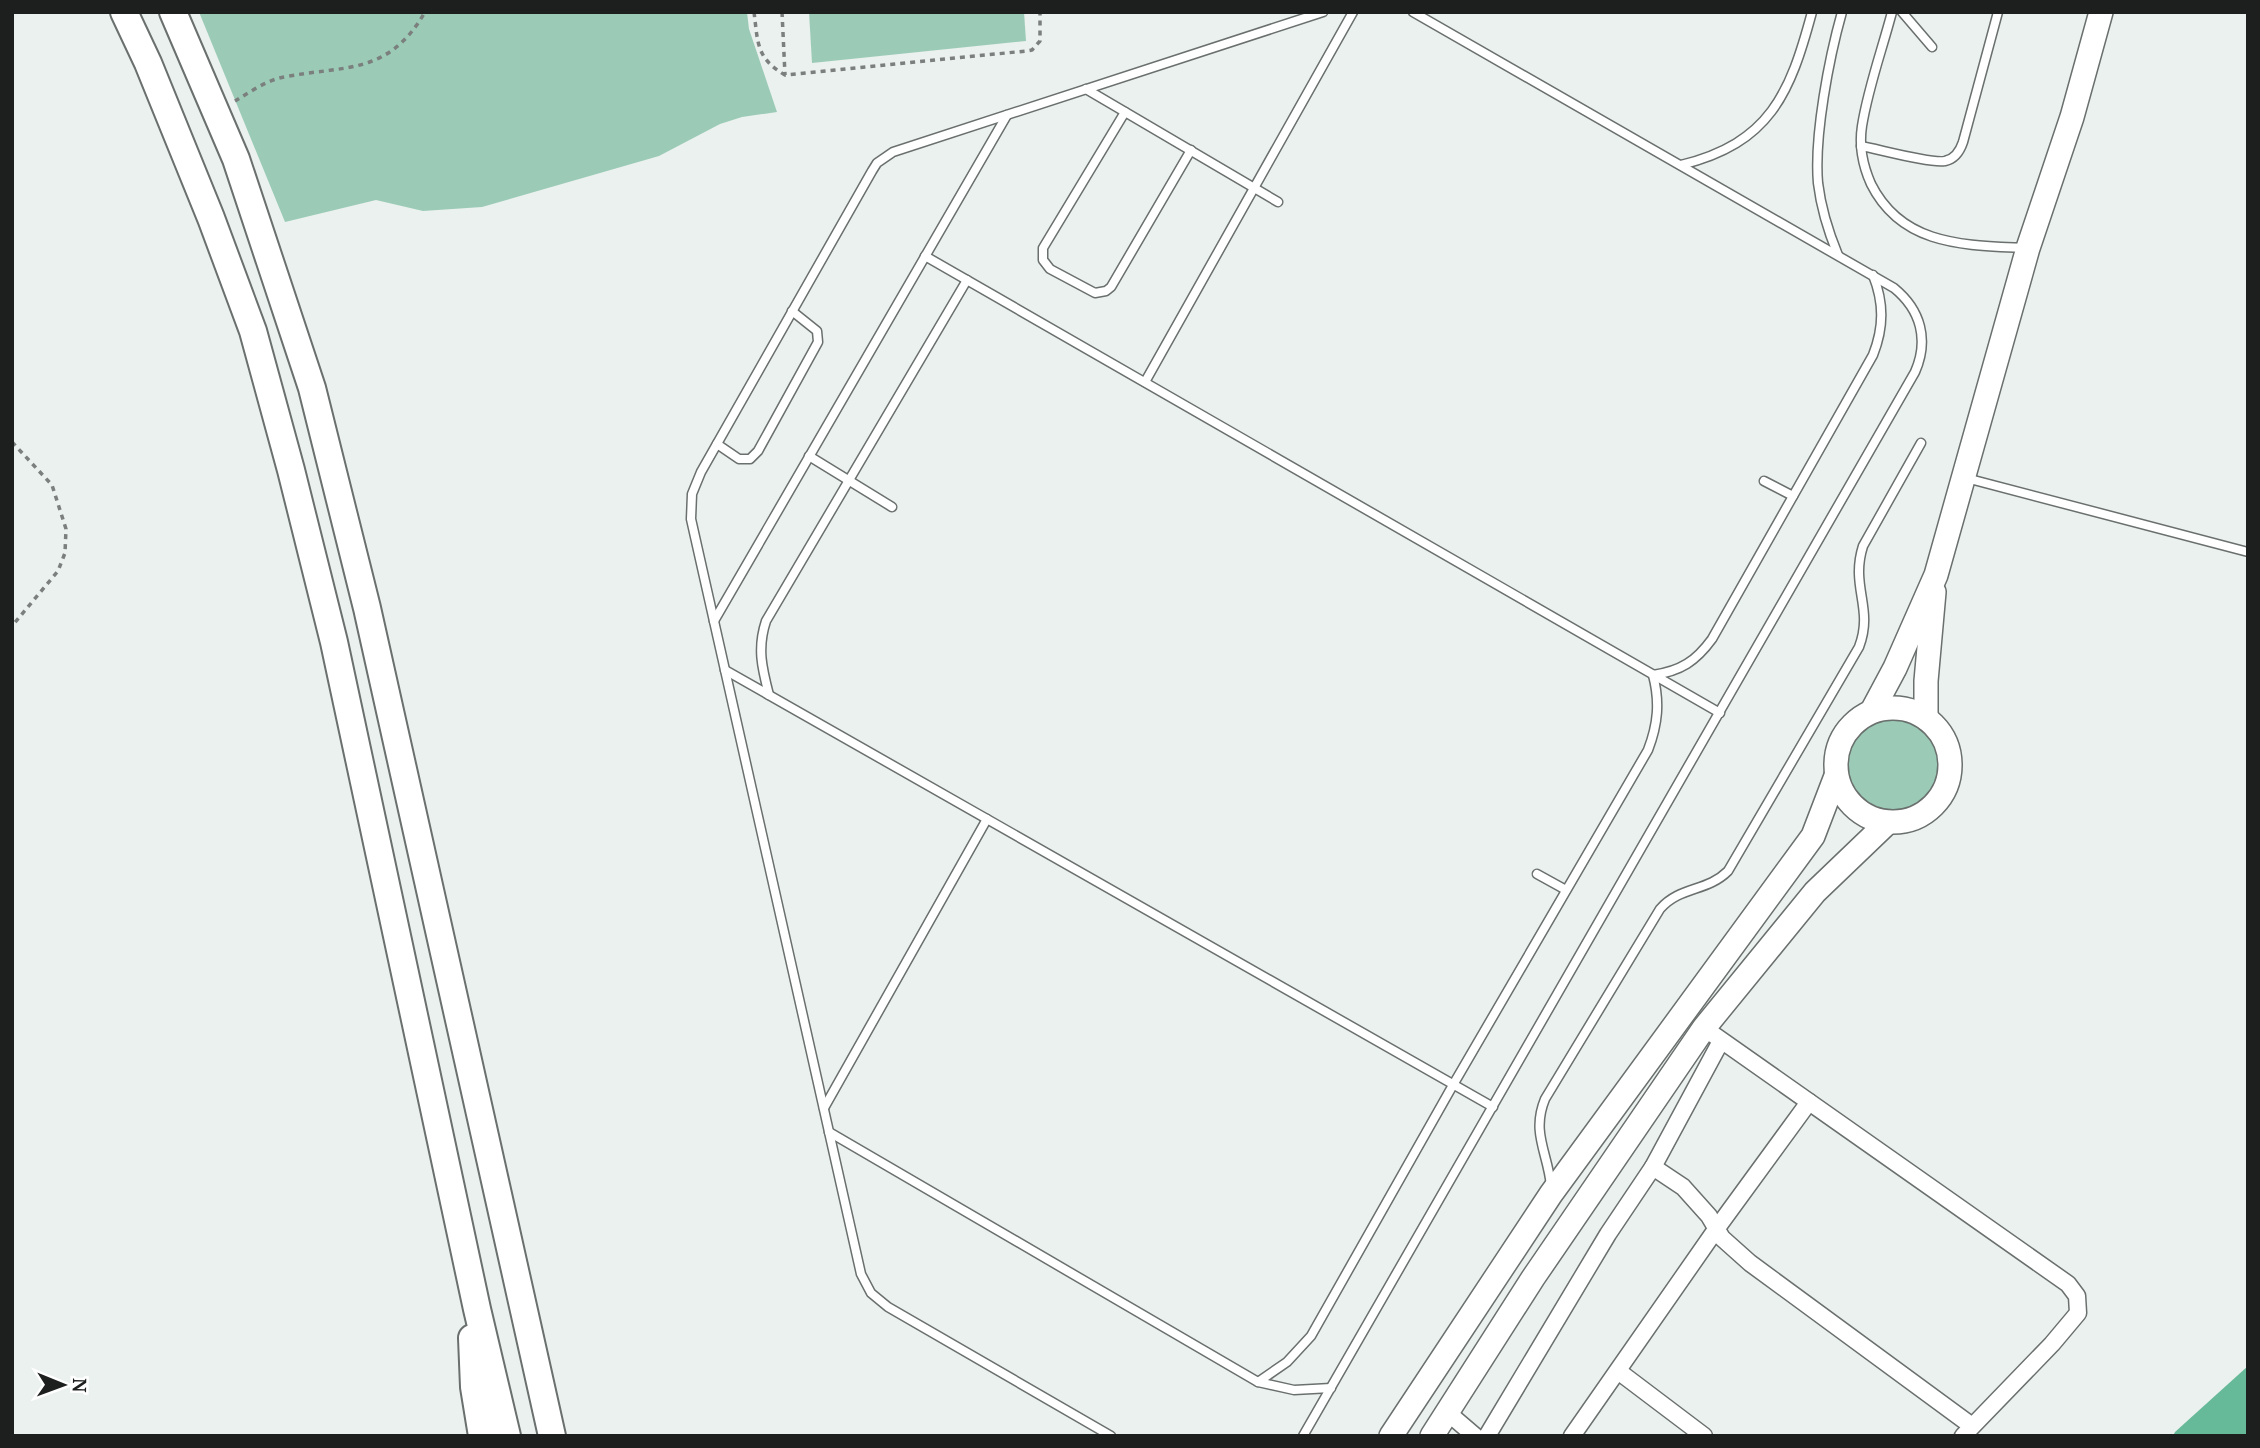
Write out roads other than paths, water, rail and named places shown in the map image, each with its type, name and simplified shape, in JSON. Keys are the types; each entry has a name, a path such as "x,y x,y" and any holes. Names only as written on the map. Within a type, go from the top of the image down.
{"highway":[{"path":"124,12 148,63 211,218 248,319 292,470 334,642 477,1309 507,1436"},
{"path":"173,12 236,159 312,388 367,608 552,1436"},
{"path":"477,1309 471,1339 474,1387 482,1436"},
{"path":"538,1373 568,1436"}],"main road":[{"path":"1872,711 1895,668 1936,575 2028,248 2072,117 2101,12"},
{"path":"1926,718 1926,681 1936,575"},
{"path":"1885,708 1900,708 1926,718 1939,731 1948,748 1950,767 1947,786 1937,802 1923,814 1905,822 1886,823 1859,813 1841,790 1836,776 1840,741 1850,726 1872,711 1885,708"},
{"path":"1391,1436 1551,1194 1813,836 1836,776"},
{"path":"1432,1436 1532,1278 1815,892 1886,823"}],"street":[{"path":"1487,1436 1608,1234 1653,1167 1713,1034 2068,1284 2077,1296 2078,1313 2052,1344 1968,1431 1750,1263 1723,1238 1709,1216 1684,1187 1653,1167"},
{"path":"1572,1436 1717,1228 1809,1102"},
{"path":"1618,1371 1704,1436"},
{"path":"1447,1412 1475,1436"}],"lane":[{"path":"1111,1436 888,1307 871,1293 860,1274 691,519 691,507 695,483 877,163 893,152 1323,12"},
{"path":"1146,383 1353,12"},
{"path":"1303,1436 1920,361 1922,338 1917,315 1903,295 1872,275 1413,12"},
{"path":"1681,165 1726,151 1745,138 1770,114 1788,87 1812,12"},
{"path":"1838,255 1822,206 1817,155 1829,70 1842,12"},
{"path":"1892,12 1865,111 1861,146 1864,163 1877,194 1899,220 1915,230 1949,242 2028,248"},
{"path":"1902,12 1933,47"},
{"path":"1861,146 1938,162 1957,154 1963,142 1998,12"},
{"path":"1086,89 1278,202"},
{"path":"1125,112 1043,248 1043,260 1050,269 1095,293 1111,287 1191,150"},
{"path":"714,621 1006,115"},
{"path":"925,256 1720,713"},
{"path":"1653,675 1688,665 1702,653 1873,355 1882,324 1882,307 1879,290 1872,275"},
{"path":"769,695 760,663 766,621 967,280"},
{"path":"717,444 739,459 750,458 758,451 818,342 817,331 792,311"},
{"path":"1551,1194 1548,1167 1538,1131 1545,1099 1660,909 1673,897 1711,884 1728,870 1859,647 1866,626 1858,582 1863,546 1921,443"},
{"path":"809,456 892,507"},
{"path":"1963,477 2248,552"},
{"path":"1764,481 1793,496"},
{"path":"725,670 1493,1107"},
{"path":"1258,1382 1287,1362 1311,1336 1453,1085 1648,751 1655,733 1658,713 1658,694 1653,675"},
{"path":"824,1108 987,819"},
{"path":"1537,874 1566,890"},
{"path":"829,1132 1258,1382 1294,1390 1331,1388"}]}
